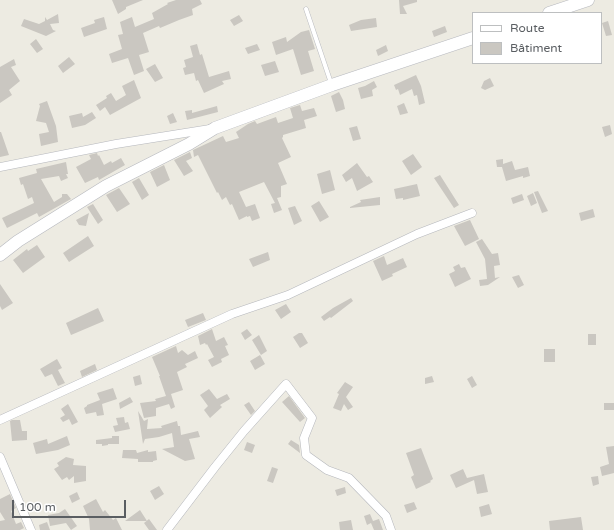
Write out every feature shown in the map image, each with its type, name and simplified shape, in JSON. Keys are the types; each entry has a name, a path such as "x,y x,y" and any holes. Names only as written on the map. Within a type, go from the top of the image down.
{"main road":[{"path":"552,12 588,0"},
{"path":"0,256 18,241 106,186 189,144 215,128 332,85 472,38"}],"street":[{"path":"0,167 116,144 215,128"},
{"path":"0,420 232,314 288,295 417,234 472,213"},
{"path":"167,530 230,449 286,384 312,418 304,438 306,455 327,470 349,478 386,516 391,530"},
{"path":"0,456 31,530"}],"lane":[{"path":"306,9 332,85"}],"building":[{"path":"112,0 143,0 126,7 126,9 118,14"},
{"path":"176,0 200,0 202,4 192,9 193,15 143,33 149,52 139,55 144,71 134,75 128,58 112,63 109,54 122,49 118,35 123,34 120,22 132,17 135,27 154,19 152,13 168,4 167,3"},
{"path":"399,0 417,0 417,2 403,6 407,14 400,14"},
{"path":"58,14 59,23 50,24 53,30 56,31 46,36 21,26 24,19 39,24 45,21 45,17 47,20"},
{"path":"239,15 243,21 234,26 230,20"},
{"path":"104,17 107,29 84,37 81,28 95,23 94,20"},
{"path":"376,18 377,27 351,31 349,25 361,20"},
{"path":"608,21 612,35 606,36 602,23"},
{"path":"445,26 447,32 434,37 432,31"},
{"path":"309,30 315,49 308,51 314,71 301,75 293,49 276,55 272,42 286,37 287,42 301,32"},
{"path":"36,39 43,49 37,53 30,44"},
{"path":"197,44 200,55 202,54 209,77 229,71 231,79 222,81 224,84 204,93 198,80 196,81 194,73 185,75 183,68 186,67 184,60 193,57 190,46"},
{"path":"257,44 260,50 248,54 245,48"},
{"path":"386,45 388,51 378,56 376,50"},
{"path":"69,57 75,64 63,73 58,66"},
{"path":"14,59 16,65 11,67 20,81 9,90 12,95 0,103 0,67"},
{"path":"275,61 279,72 265,76 261,65"},
{"path":"155,64 163,78 155,82 146,69"},
{"path":"416,75 421,86 425,103 419,105 417,95 414,96 412,89 400,95 398,89 396,90 394,85"},
{"path":"490,78 494,86 485,90 481,88 484,81"},
{"path":"134,80 141,98 110,115 105,107 100,111 96,105 107,98 106,96 111,93 116,101 126,95 122,86"},
{"path":"374,81 377,87 372,90 373,96 361,99 358,88"},
{"path":"339,92 345,109 336,112 331,96"},
{"path":"47,101 56,126 58,142 41,146 39,134 49,132 46,123 36,121 40,106 39,104"},
{"path":"404,103 408,113 400,115 397,106"},
{"path":"300,105 302,111 314,108 317,116 304,120 306,128 283,135 282,138 291,157 278,163 287,184 281,186 281,197 277,198 282,210 274,213 271,204 275,203 264,182 239,192 246,207 255,204 260,218 252,221 250,216 247,216 239,220 232,204 230,205 226,197 222,200 218,192 217,193 198,155 194,157 193,150 223,136 226,142 239,138 236,132 255,121 257,124 276,117 278,123 293,118 290,108"},
{"path":"217,106 218,112 187,120 185,111 192,110 192,113"},
{"path":"92,112 96,118 85,125 72,128 69,116 82,113 83,117"},
{"path":"173,113 177,122 170,124 167,116"},
{"path":"610,125 612,134 605,137 602,127"},
{"path":"357,126 361,139 353,141 349,128"},
{"path":"0,132 9,155 0,157"},
{"path":"190,152 192,158 186,161 193,171 184,176 174,160"},
{"path":"97,153 104,165 121,158 125,165 99,180 98,177 85,183 76,167 91,159 89,155"},
{"path":"413,154 422,167 411,175 402,161"},
{"path":"503,159 503,164 512,161 515,170 528,167 530,176 523,178 523,176 506,181 502,167 497,167 496,160"},
{"path":"66,162 68,174 66,174 68,178 61,181 59,176 41,179 54,202 62,197 62,194 67,194 71,199 39,217 37,213 7,228 2,218 34,203 32,197 28,199 23,184 21,185 19,178 37,173 36,169"},
{"path":"357,163 367,177 369,176 373,182 357,191 352,178 346,182 342,175"},
{"path":"164,165 170,180 157,187 150,172"},
{"path":"330,170 335,190 322,194 317,174"},
{"path":"440,175 459,205 454,208 434,178"},
{"path":"139,178 149,195 142,200 132,182"},
{"path":"417,184 420,196 403,200 403,198 396,199 394,189"},
{"path":"119,188 130,204 117,212 106,195"},
{"path":"538,191 548,211 542,213 534,192"},
{"path":"533,193 537,203 531,206 527,196"},
{"path":"522,194 524,200 513,204 511,198"},
{"path":"380,197 380,205 350,208 361,202 360,200"},
{"path":"319,201 329,217 320,222 311,206"},
{"path":"93,204 103,220 98,224 87,207"},
{"path":"295,206 302,221 294,225 288,208"},
{"path":"593,209 595,217 581,221 579,213"},
{"path":"89,213 86,226 79,225 76,220"},
{"path":"470,220 479,239 465,246 454,226"},
{"path":"88,236 94,246 69,262 63,253"},
{"path":"482,239 492,254 498,253 500,265 494,266 495,278 500,277 488,285 480,286 479,280 487,279 485,259 476,242"},
{"path":"37,245 45,257 23,273 13,260 27,249 28,251"},
{"path":"268,252 270,260 253,267 249,259"},
{"path":"384,256 387,265 403,258 407,267 392,274 393,276 382,281 373,261"},
{"path":"459,264 461,268 465,267 471,279 455,287 449,274 455,271 453,267"},
{"path":"519,275 524,285 518,288 512,277"},
{"path":"0,284 13,303 2,310 0,306"},
{"path":"351,298 353,301 331,318 330,317 324,321 321,317 333,308"},
{"path":"286,304 291,312 281,319 275,310"},
{"path":"98,308 104,321 71,335 66,323"},
{"path":"203,313 206,320 188,327 185,320"},
{"path":"212,329 216,341 224,337 228,345 225,346 229,355 221,359 222,362 212,367 208,360 214,357 207,344 206,345 205,343 200,345 198,336"},
{"path":"247,329 252,335 245,340 241,333"},
{"path":"299,333 302,333 308,343 300,348 293,337"},
{"path":"588,334 596,334 596,345 588,345"},
{"path":"259,335 267,351 261,355 252,340"},
{"path":"176,346 178,353 182,350 188,355 195,351 198,358 185,364 187,367 177,372 183,390 171,394 175,407 171,409 169,404 156,408 156,416 144,418 140,403 156,401 155,399 166,396 152,357"},
{"path":"544,349 555,349 555,362 544,362"},
{"path":"260,355 265,364 255,370 250,361"},
{"path":"57,359 62,368 58,370 65,383 58,386 52,374 45,377 40,369"},
{"path":"95,364 97,370 82,377 80,371"},
{"path":"140,375 142,384 135,386 133,377"},
{"path":"432,376 434,382 425,384 425,378"},
{"path":"472,376 477,385 472,388 467,379"},
{"path":"345,382 353,387 346,397 353,407 348,410 344,404 341,411 333,408 339,394 337,393"},
{"path":"113,388 117,399 102,404 104,415 97,416 96,412 86,414 84,408 87,405 100,400 97,393"},
{"path":"209,389 217,399 227,394 230,399 220,405 222,407 210,418 204,410 208,406 200,395"},
{"path":"289,396 305,418 300,422 282,402"},
{"path":"130,397 133,402 120,409 119,403"},
{"path":"249,402 255,411 251,415 244,405"},
{"path":"604,403 614,403 614,410 604,410"},
{"path":"68,404 78,422 72,425 69,419 63,422 60,418 65,415 61,409"},
{"path":"138,411 144,421 148,419 147,429 162,428 161,426 177,421 178,426 180,426 181,435 198,431 200,437 189,439 195,459 185,461 162,449 174,447 172,433 145,439 143,444"},
{"path":"124,417 125,423 128,422 130,429 115,432 113,426 118,425 116,418"},
{"path":"20,420 22,431 27,431 27,440 12,441 10,421"},
{"path":"67,436 70,445 58,450 36,454 33,443 47,439 48,444"},
{"path":"112,436 119,436 119,444 108,444 102,446 102,444 96,444 96,440 112,438"},
{"path":"291,440 299,445 300,453 288,444"},
{"path":"247,442 255,445 252,453 244,450"},
{"path":"614,446 614,473 602,476 600,467 609,464 606,447"},
{"path":"421,448 433,479 430,481 431,482 416,489 411,477 414,475 406,453"},
{"path":"123,450 136,450 137,453 148,450 148,452 156,451 157,460 153,462 138,462 138,459 122,458"},
{"path":"66,457 74,459 73,465 86,466 86,481 74,483 74,476 69,480 67,477 62,480 54,469 59,466 57,463"},
{"path":"272,467 278,469 273,483 267,481"},
{"path":"463,469 467,478 484,474 488,492 477,494 474,480 456,488 450,475"},
{"path":"598,476 599,484 593,486 591,477"},
{"path":"159,486 164,494 155,500 150,491"},
{"path":"345,487 346,493 337,496 335,490"},
{"path":"77,492 80,499 72,503 69,496"},
{"path":"10,494 16,508 11,511 16,524 21,522 24,528 20,530 0,530 0,521 5,520 0,512 0,499"},
{"path":"96,499 103,512 105,510 113,520 116,518 122,530 90,530 89,519 83,506"},
{"path":"414,502 417,509 407,513 404,505"},
{"path":"489,504 492,514 481,517 479,507"},
{"path":"65,509 77,526 71,530 66,523 50,526 48,515 59,513"},
{"path":"140,510 147,521 125,521"},
{"path":"370,514 373,521 379,519 383,530 374,530 371,523 367,525 364,516"},
{"path":"581,517 583,530 550,530 549,521"},
{"path":"149,519 157,530 149,530 144,523"},
{"path":"351,520 353,530 340,530 339,522"},
{"path":"47,522 50,530 40,530 39,525"}]}
